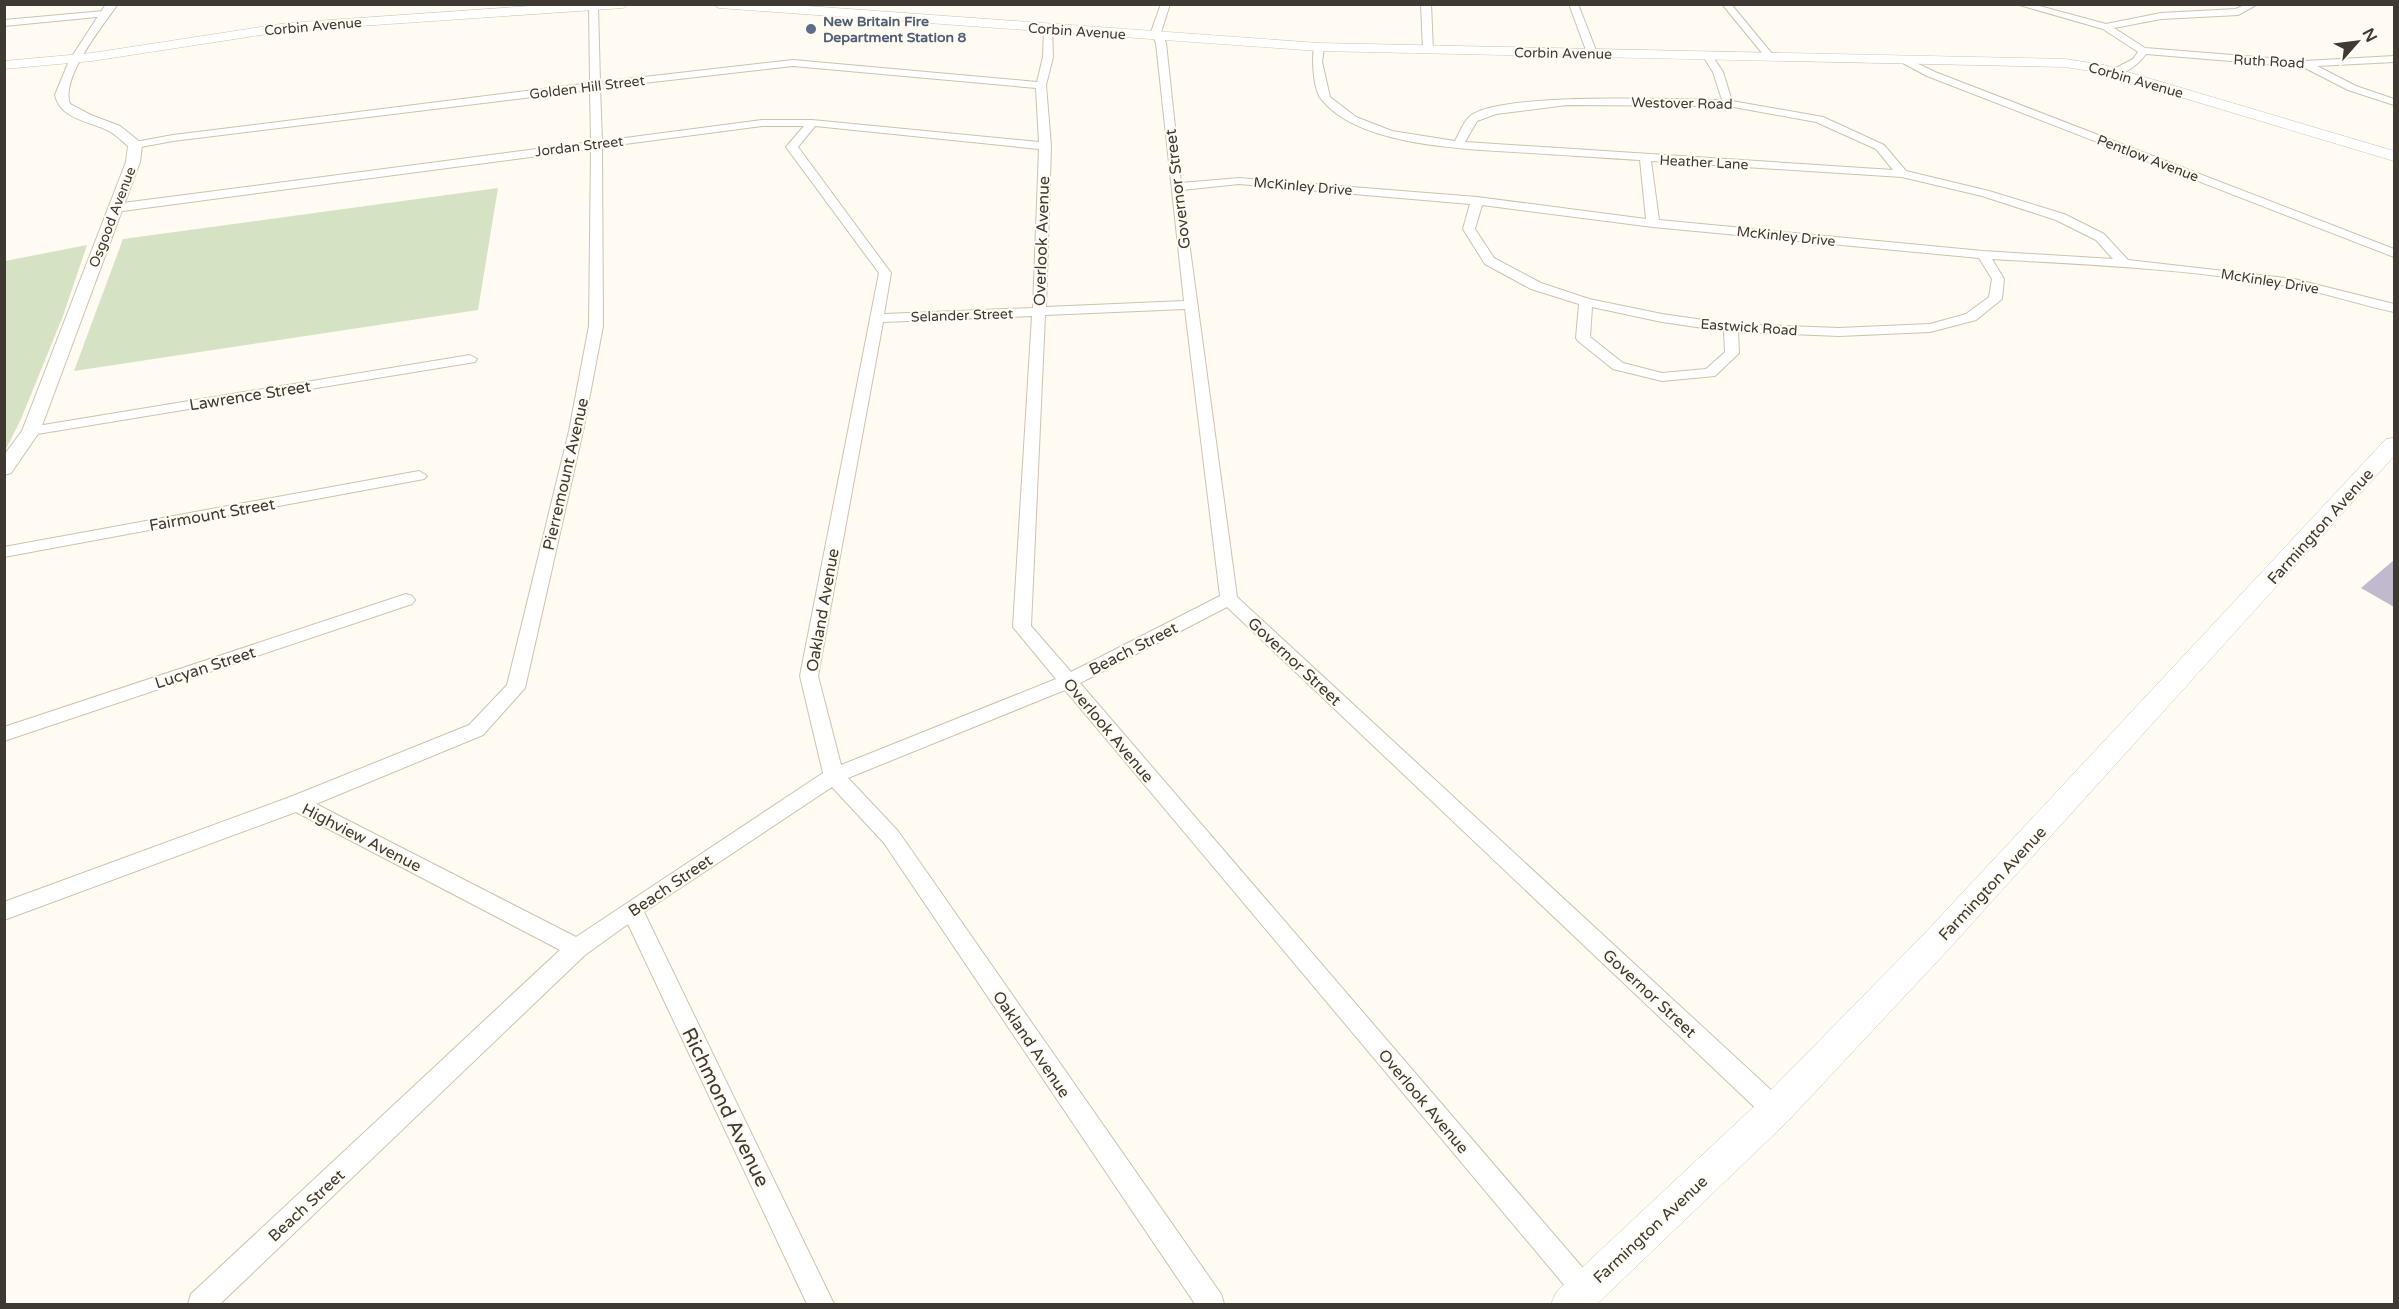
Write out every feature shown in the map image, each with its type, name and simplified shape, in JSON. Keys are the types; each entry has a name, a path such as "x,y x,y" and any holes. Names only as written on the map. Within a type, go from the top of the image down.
{"main road":[{"name":"Corbin Avenue","path":"4,65 77,59 287,27 623,4"},
{"name":"Corbin Avenue","path":"719,4 1319,47 2065,63 2114,73 2394,156"},
{"name":"Farmington Avenue","path":"1577,1297 1775,1110 2010,865 2394,444"}],"street":[{"name":"Osgood Avenue","path":"4,469 31,431 133,162 135,145 115,129 86,118 65,106 60,94 64,80 104,14 113,4"},
{"path":"1158,37 1155,30 1166,4"},
{"path":"1426,4 1428,50"},
{"path":"1573,4 1592,53"},
{"path":"1726,4 1770,57"},
{"path":"2020,4 2106,27 2143,51 2136,61 2114,73"},
{"path":"2106,27 2157,13 2238,12 2254,4"},
{"name":"Pierremount Avenue","path":"297,803 476,730 516,688 576,430 596,326 597,144 594,6"},
{"path":"4,23 104,14"},
{"name":"Overlook Avenue","path":"1049,29 1048,57 1041,85 1045,146 1039,311 1022,627 1577,1297"},
{"name":"Governor Street","path":"1158,37 1161,43 1176,187 1229,599 1775,1110"},
{"name":"Heather Lane","path":"1319,47 1317,62 1325,98 1352,119 1390,135 1458,145 1902,174 1985,193 2060,217 2100,237 2124,263"},
{"name":"Ruth Road","path":"2143,51 2305,64 2394,59"},
{"path":"1708,56 1718,72 1728,103"},
{"name":"Pentlow Avenue","path":"1904,60 1930,74 2394,253"},
{"name":"Golden Hill Street","path":"135,145 173,138 793,63 1041,85"},
{"path":"2305,64 2352,88 2394,102"},
{"name":"Westover Road","path":"1458,145 1473,119 1493,111 1520,106 1567,102 1728,103 1819,119 1880,147 1902,174"},
{"name":"Jordan Street","path":"115,208 762,123 812,123 1045,146"},
{"name":"Oakland Avenue","path":"812,123 792,147 885,273 809,676 834,776 891,837 1211,1305"},
{"path":"1645,159 1653,223"},
{"name":"McKinley Drive","path":"1176,187 1239,181 1477,201 1653,223 1983,255 2124,263 2294,283 2394,308"},
{"name":"Eastwick Road","path":"1477,201 1469,230 1489,261 1536,286 1586,302 1662,318 1731,328 1839,332 1930,328 1971,317 1995,299 1998,279 1983,255"},
{"path":"1586,302 1583,338 1618,366 1662,377 1710,373 1732,353 1731,328"},
{"name":"Selander Street","path":"877,318 1192,305"},
{"name":"Lawrence Street","path":"31,431 470,359"},
{"name":"Fairmount Street","path":"4,552 419,476"},
{"name":"Beach Street","path":"201,1305 577,948 632,909 834,776 1067,682 1229,599"},
{"name":"Lucyan Street","path":"4,734 406,600"},
{"name":"Highview Avenue","path":"4,911 297,803 577,948"},
{"name":"Richmond Avenue","path":"632,909 821,1305"}],"green space":[{"path":"498,188 478,310 74,371 123,239"},
{"path":"87,245 63,316 21,419 5,451 5,261"}],"building":[{"path":"2394,560 2394,607 2361,588"}],"place":[{"name":"New Britain Fire Department Station 8","path":"811,29"}]}
